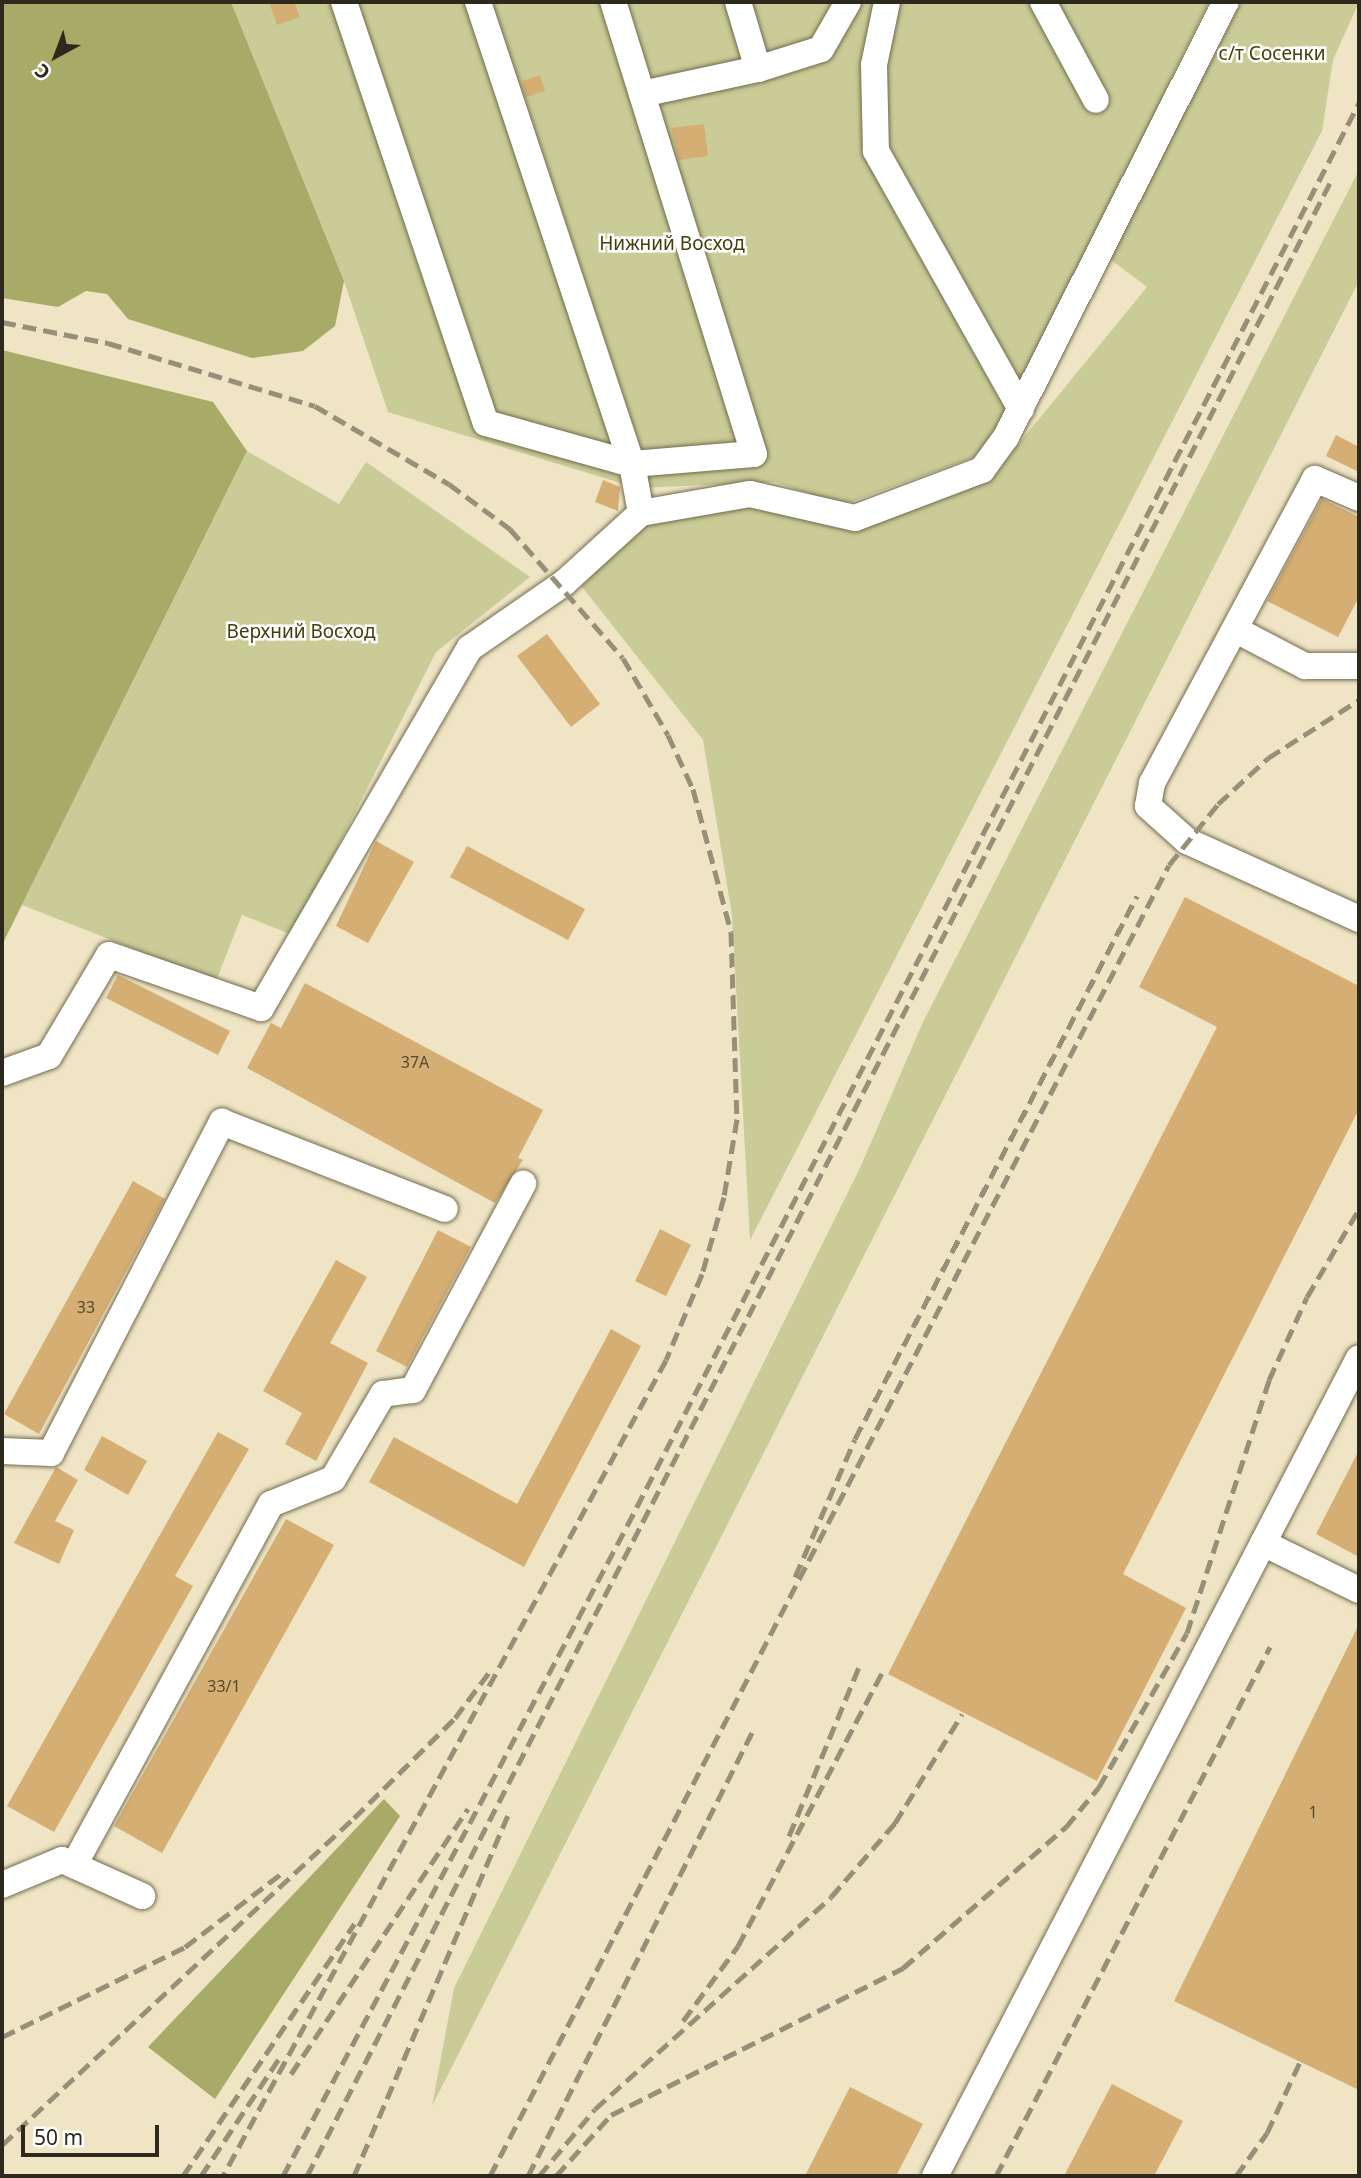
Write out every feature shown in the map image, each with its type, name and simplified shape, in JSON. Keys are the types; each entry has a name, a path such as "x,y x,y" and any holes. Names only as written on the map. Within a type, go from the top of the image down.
{"lane":[{"path":"344,2 486,423 632,464 754,453 612,2"},
{"path":"478,2 632,464 641,513"},
{"path":"738,2 758,69"},
{"path":"642,94 758,69 821,49 848,2"},
{"path":"887,2 874,65 876,152 1021,409"},
{"path":"1043,2 1096,100"},
{"path":"2,1073 49,1056 108,955 261,1008 470,648 564,583 641,513 750,494 855,518 982,470 1021,409 1226,2"},
{"path":"1359,498 1315,479 1238,631 1152,783 1148,806 1156,820 1187,841 1359,919"},
{"path":"1238,631 1305,666 1359,666"},
{"path":"2,1451 51,1453 222,1122 445,1209"},
{"path":"74,1865 271,1504 333,1479 383,1394 413,1390 523,1184"},
{"path":"935,2176 1359,1358"},
{"path":"1264,1543 1359,1590"},
{"path":"2,1885 62,1860 142,1896"}],"green space":[{"path":"2,2 231,2 344,281 335,326 303,351 252,358 128,319 107,294 86,291 58,307 2,298"},
{"name":"Нижний Восход","path":"231,2 1209,2 985,453 842,505 775,482 637,488 388,412 344,281"},
{"name":"с/т Сосенки","path":"1241,2 1359,2 1333,60 1322,131 750,1240 732,915 703,740 575,578 642,518 750,504 856,528 989,480 1147,287 1110,259"},
{"path":"1359,170 1359,281 432,2106 454,1988 860,1168 922,1024"},
{"path":"2,350 213,402 247,451 2,945"},
{"name":"Верхний Восход","path":"247,451 339,504 366,462 530,577 436,652 293,935 242,915 216,981 22,905"},
{"path":"384,1799 400,1816 215,2099 148,2047"}],"building":[{"path":"269,2 294,2 300,17 277,25"},
{"path":"540,75 545,91 526,97 522,81"},
{"path":"704,124 708,156 679,160 671,128"},
{"path":"1336,435 1359,447 1359,472 1326,456"},
{"path":"603,480 620,487 618,511 595,502"},
{"path":"1322,499 1359,517 1359,597 1338,637 1267,601"},
{"path":"547,634 600,704 571,727 517,656"},
{"path":"376,841 414,862 368,943 336,926"},
{"path":"467,846 585,909 568,940 450,877"},
{"path":"1185,897 1359,986 1359,1109 1123,1574 1186,1608 1097,1781 888,1674 1217,1027 1139,987"},
{"path":"118,975 230,1031 218,1055 106,998"},
{"path":"305,983 543,1110 518,1158 523,1160 495,1203 247,1068 271,1023 281,1028"},
{"path":"133,1181 165,1199 39,1434 4,1414"},
{"path":"660,1229 691,1245 666,1296 635,1281"},
{"path":"438,1230 471,1247 407,1367 376,1351"},
{"path":"336,1260 367,1277 330,1343 368,1363 316,1461 285,1444 302,1413 263,1391"},
{"path":"611,1329 641,1346 524,1567 369,1482 394,1437 517,1504"},
{"path":"218,1432 249,1449 175,1576 193,1586 54,1832 7,1806"},
{"path":"102,1436 147,1461 128,1495 84,1470"},
{"path":"1359,1450 1359,1557 1316,1534"},
{"path":"56,1467 78,1480 55,1521 74,1530 59,1564 14,1543"},
{"path":"286,1519 334,1545 162,1853 114,1826"},
{"path":"1359,1624 1359,2090 1174,2001"},
{"path":"1112,2084 1183,2121 1154,2176 1064,2176"},
{"path":"850,2087 923,2124 896,2176 805,2176"}],"railway":[{"path":"283,2176 627,1526 1359,103"},
{"path":"307,2176 1330,183"},
{"path":"2,322 108,343 315,406 449,484 510,529 623,658 668,735 693,789 731,932 737,1119 724,1197 702,1274 666,1360 223,2176"},
{"path":"490,2176 1169,865 1218,804 1268,758 1359,700"},
{"path":"795,1577 855,1439 1137,896"},
{"path":"556,2176 611,2115 903,1968 1066,1827 1099,1787 1187,1633 1269,1380 1307,1297 1359,1209"},
{"path":"996,2176 1270,1647"},
{"path":"789,1836 861,1662"},
{"path":"2,2145 354,1818 455,1718 490,1671"},
{"path":"683,2021 738,1946 882,1673"},
{"path":"539,2176 595,2109 831,1897 895,1823 962,1714"},
{"path":"528,2176 752,1732"},
{"path":"291,2074 468,1809"},
{"path":"354,2176 508,1815"},
{"path":"2,2037 185,1947 282,1873"},
{"path":"183,2176 354,1924"},
{"path":"201,2176 282,2054"},
{"path":"1236,2176 1267,2133 1300,2062"}]}
